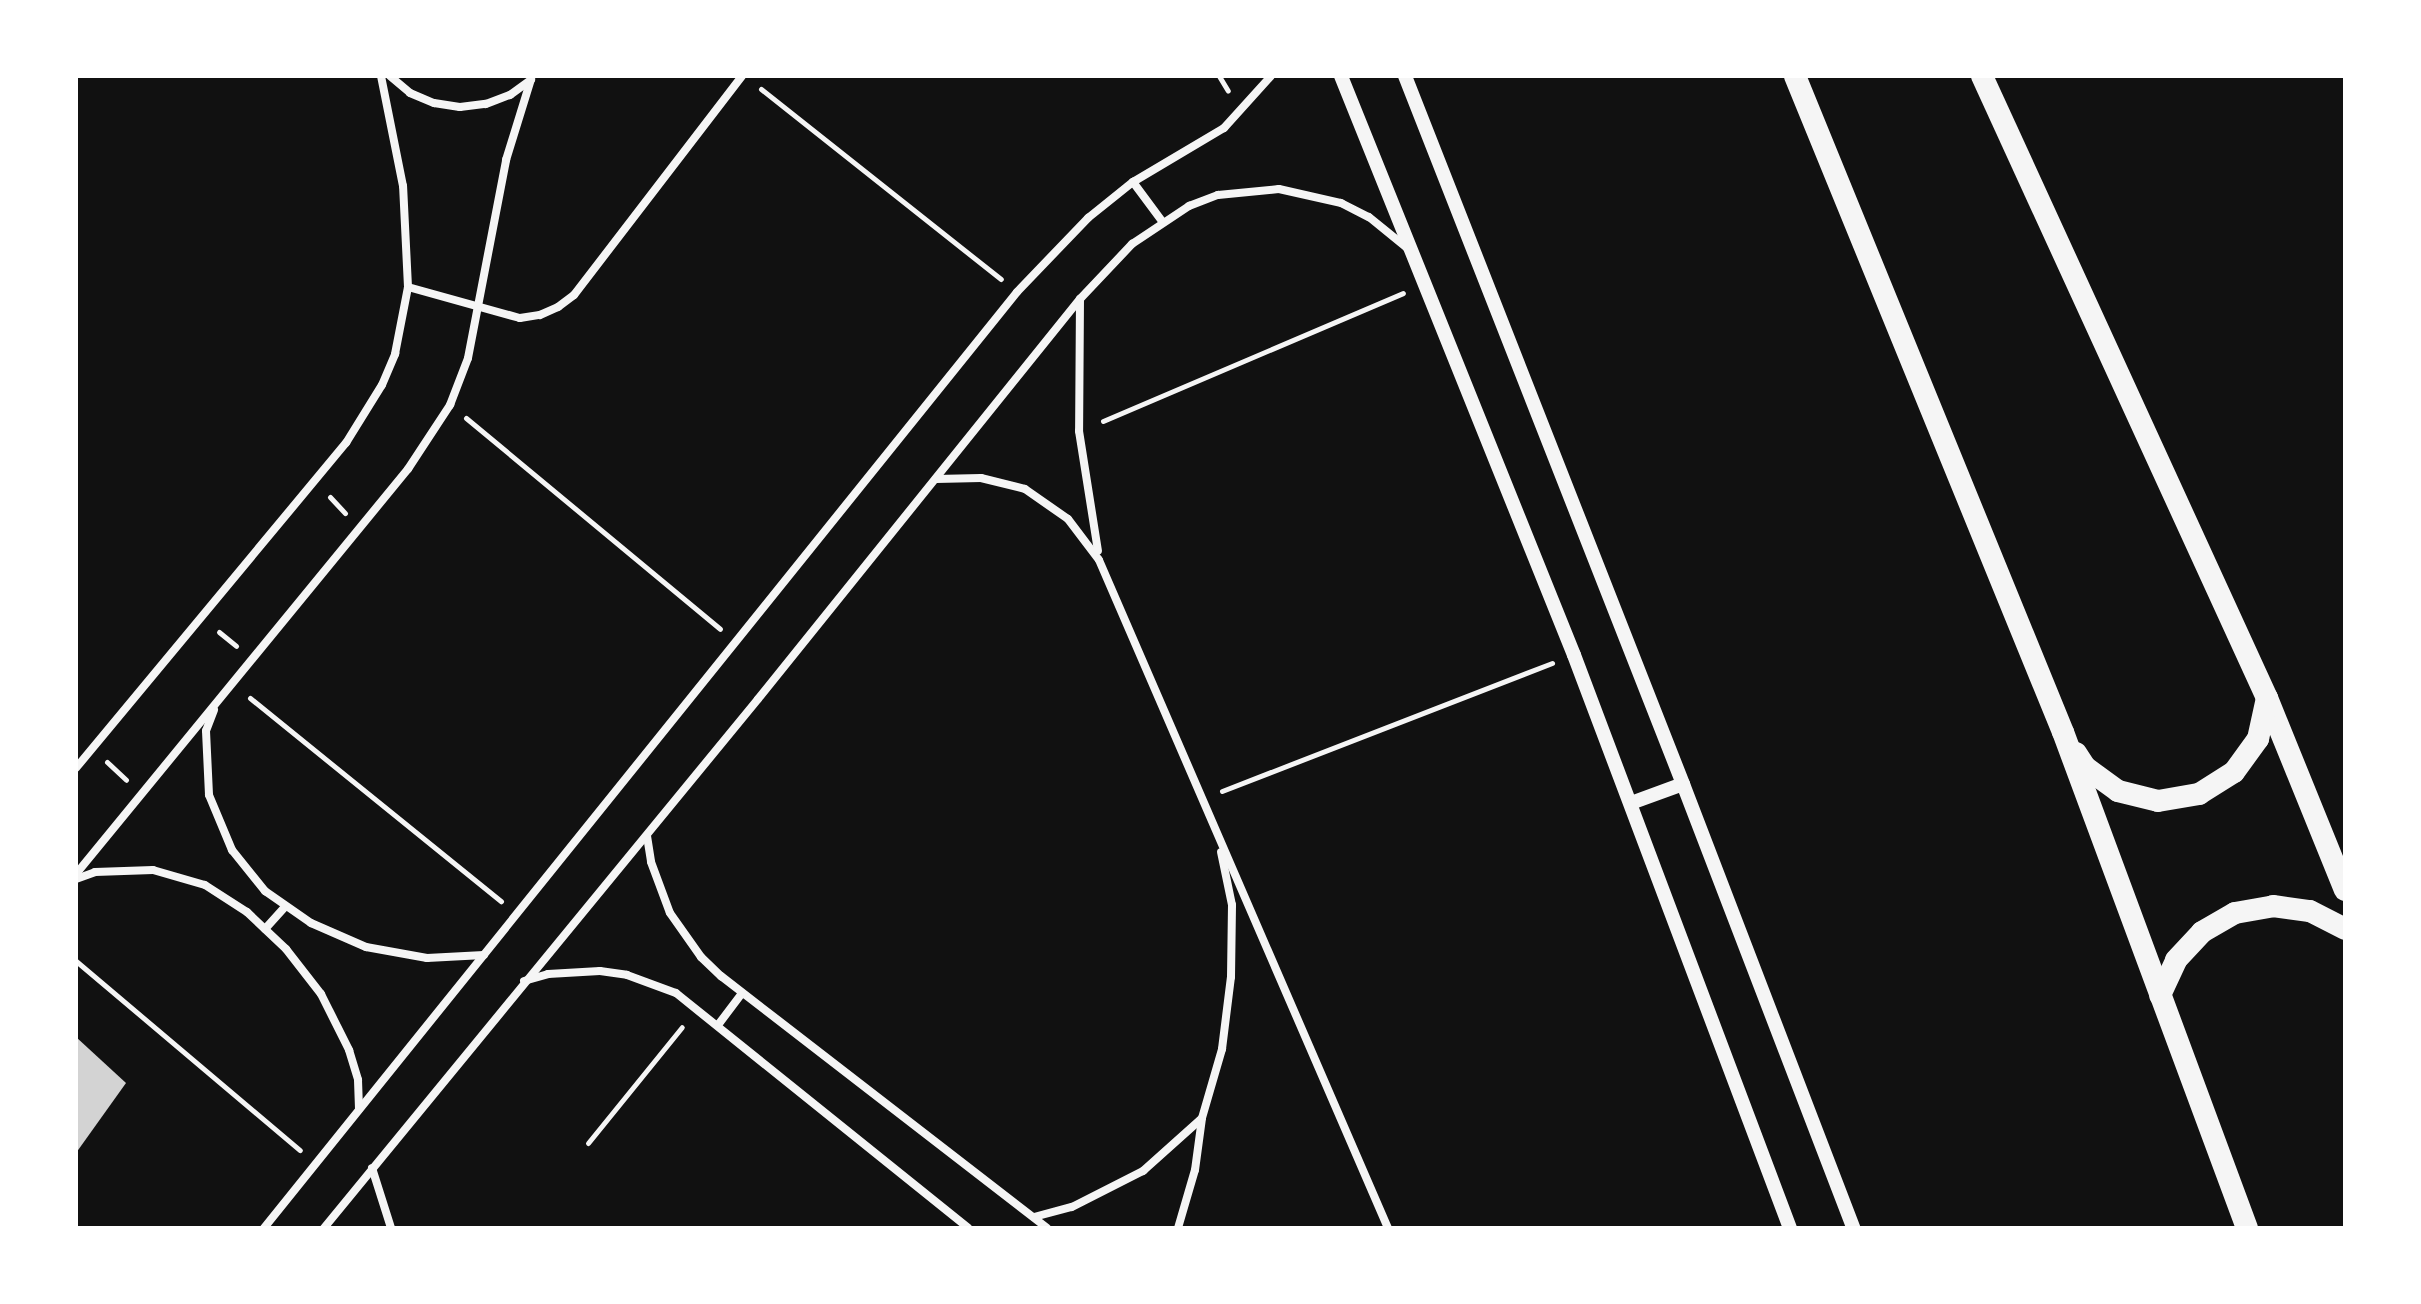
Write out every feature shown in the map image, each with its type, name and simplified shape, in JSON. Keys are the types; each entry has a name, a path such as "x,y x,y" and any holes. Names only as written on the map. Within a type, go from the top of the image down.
{"highway":[{"path":"1795,76 2063,732 2247,1228"},
{"path":"1982,76 2267,698 2345,890"},
{"path":"2063,732 2085,767 2118,791 2158,801 2199,794 2234,772 2258,739 2267,698"},
{"path":"2160,995 2184,950 2202,932 2235,913 2273,906 2298,909 2310,911 2345,929"}],"street":[{"path":"76,768 353,434 382,385 395,354 408,287 403,186 381,76"},
{"path":"390,76 410,93 434,103 460,107 498,99 532,78"},
{"path":"408,287 520,318 540,315 574,295 742,76"},
{"path":"264,1228 1017,292 1088,218 1133,182 1224,128 1271,76"},
{"path":"1341,76 1574,655 1790,1228"},
{"path":"1405,76 1683,784 1853,1228"},
{"path":"76,877 408,469 450,405 468,358 506,160 532,78"},
{"path":"1133,182 1162,221"},
{"path":"324,1228 523,982 647,836 1080,299 1122,252 1162,221 1189,206 1218,195 1279,189 1311,193 1369,217 1416,257"},
{"path":"1080,299 1079,431 1099,560"},
{"path":"936,479 981,478 1025,489 1068,519 1099,560 1388,1228"},
{"path":"217,703 206,731 205,763 213,806 232,850 246,871 285,907 337,937 396,955 458,959 484,955"},
{"path":"1631,803 1683,784"},
{"path":"1178,1228 1195,1170 1202,1118 1222,1049 1231,977 1232,905 1218,835"},
{"path":"647,836 659,888 677,925 701,957 742,993 1047,1228"},
{"path":"76,877 124,869 181,877 227,897 265,929 305,970 337,1021 358,1080 359,1109"},
{"path":"265,929 285,907"},
{"path":"523,982 574,970 614,973 651,982 698,1008 968,1228"},
{"path":"718,1025 742,993"},
{"path":"1034,1217 1072,1207 1143,1171 1202,1118"},
{"path":"372,1168 391,1228"}],"path":[{"path":"756,86 1017,292"},
{"path":"1079,431 1426,283"},
{"path":"450,405 736,642"},
{"path":"314,480 359,528"},
{"path":"200,617 252,659"},
{"path":"1202,798 1574,655"},
{"path":"232,684 517,914"},
{"path":"92,749 142,794"},
{"path":"76,961 316,1164"},
{"path":"588,1143 698,1008"}],"building":[{"path":"76,1037 126,1083 76,1153"}]}
